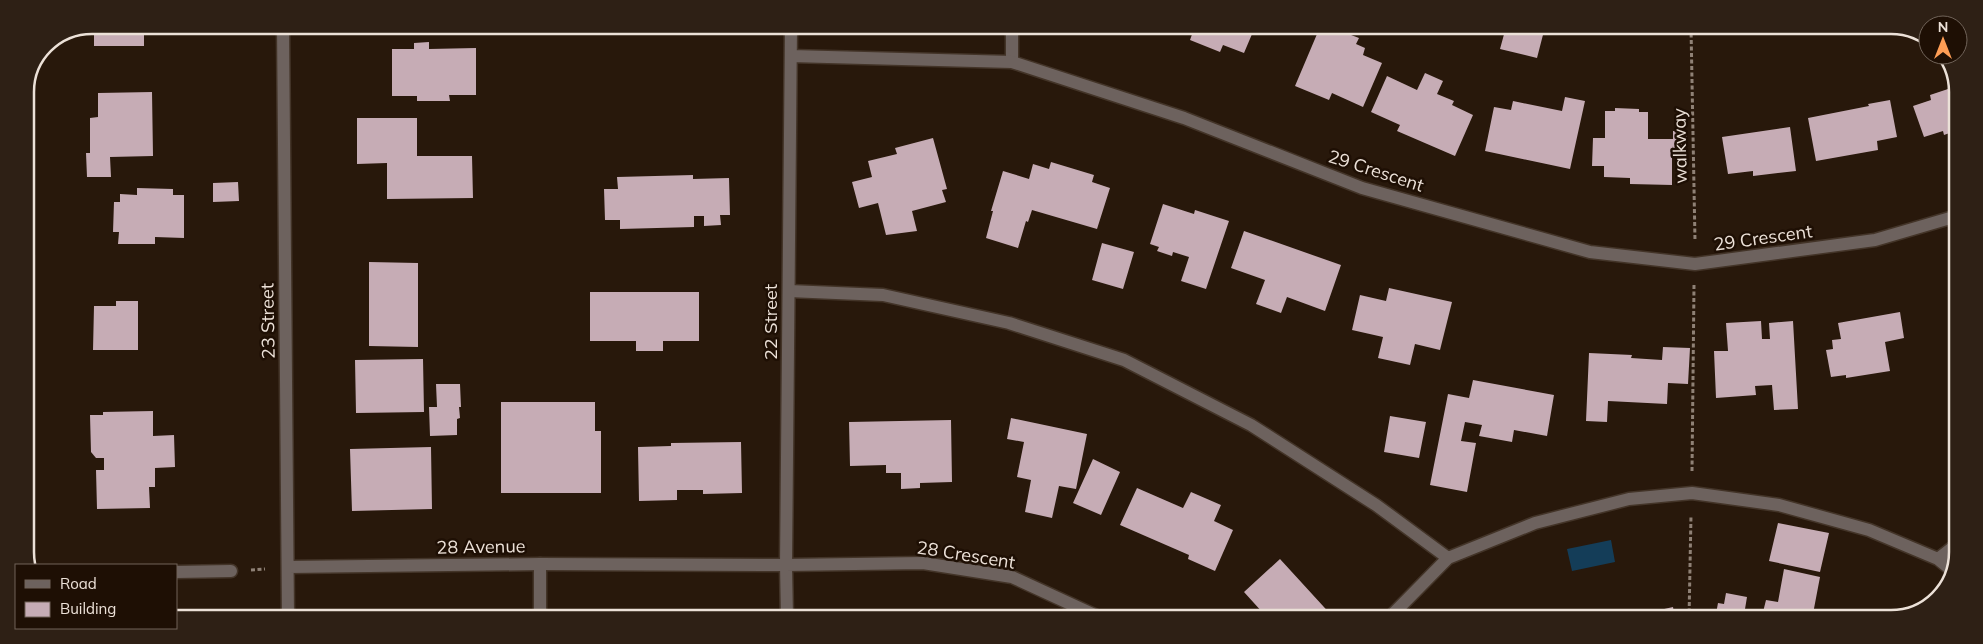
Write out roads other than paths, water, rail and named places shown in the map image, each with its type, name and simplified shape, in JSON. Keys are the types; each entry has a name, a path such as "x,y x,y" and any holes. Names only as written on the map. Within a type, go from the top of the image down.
{"street":[{"name":"23 Street","path":"283,34 288,610"},
{"name":"22 Street","path":"787,610 791,34"},
{"path":"1012,34 1012,62"},
{"name":"29 Crescent","path":"791,56 1012,62 1184,118 1362,188 1590,252 1695,264 1875,240 1949,218"},
{"path":"789,291 883,295 1009,323 1124,360 1251,425 1376,504 1448,558"},
{"path":"1397,610 1448,558 1535,523 1629,499 1692,493 1779,505 1869,530 1938,559 1947,567"},
{"path":"1938,559 1949,550"},
{"name":"28 Crescent","path":"786,565 923,563 1012,577 1084,610"},
{"name":"28 Avenue","path":"288,567 540,564 786,565"},
{"path":"540,564 540,610"},
{"path":"178,572 231,571"}],"water":[{"path":"1611,540 1615,562 1572,571 1567,549"}]}
